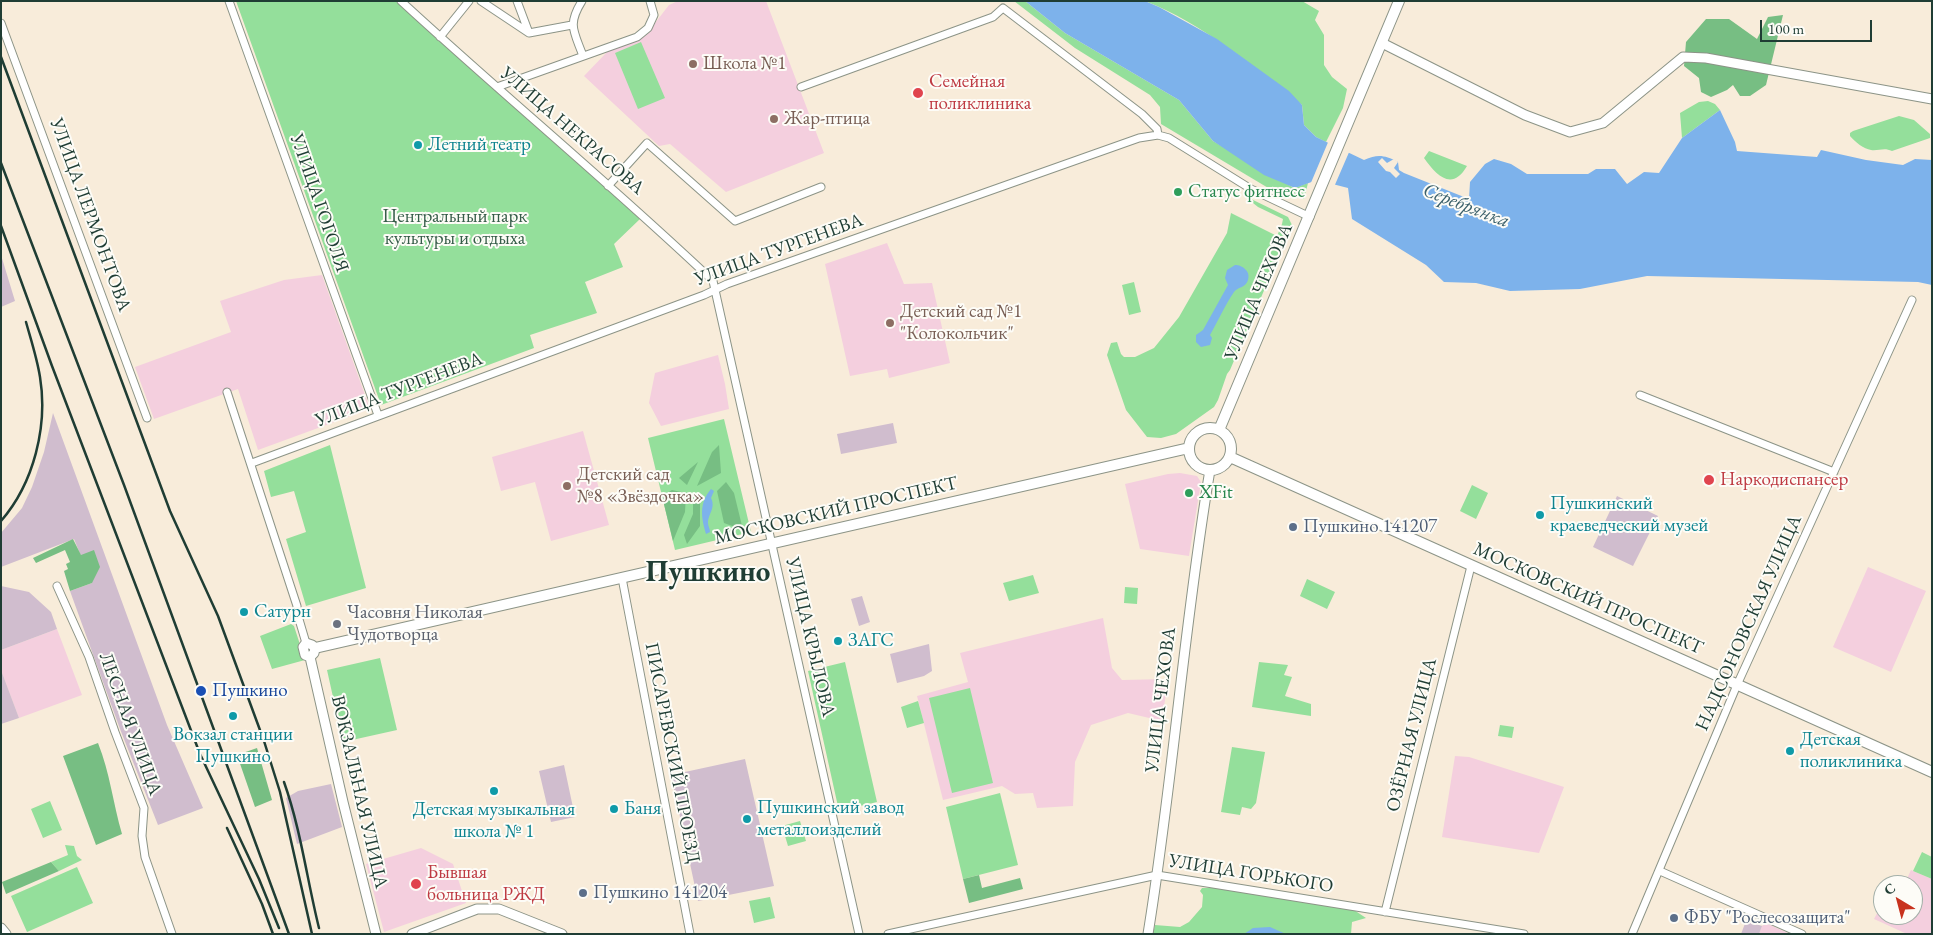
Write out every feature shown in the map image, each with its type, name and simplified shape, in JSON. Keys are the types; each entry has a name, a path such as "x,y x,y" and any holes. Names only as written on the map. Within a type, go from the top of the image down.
{"main road":[{"name":"УЛИЦА ЧЕХОВА","path":"1219,430 1310,217 1399,1"},
{"path":"1203,429 1219,430 1226,434 1230,441 1230,458 1218,468 1210,470 1202,468 1195,463 1191,456 1189,448 1191,440 1203,429"},
{"name":"МОСКОВСКИЙ ПРОСПЕКТ","path":"310,650 1189,448"},
{"name":"МОСКОВСКИЙ ПРОСПЕКТ","path":"1230,458 1932,772"}],"street":[{"name":"УЛИЦА ГОГОЛЯ","path":"229,1 378,415"},
{"name":"УЛИЦА НЕКРАСОВА","path":"401,1 608,186 647,218 714,281 715,290"},
{"path":"440,37 471,1"},
{"path":"481,1 529,33 572,25"},
{"path":"517,1 529,33"},
{"path":"582,1 573,18 572,25 583,56"},
{"path":"497,87 637,37 648,28 654,15 650,1"},
{"path":"801,87 993,17 1003,8 1142,114 1157,129 1158,135 1169,138 1251,189 1310,217"},
{"name":"УЛИЦА ЛЕРМОНТОВА","path":"1,23 147,418"},
{"path":"1382,43 1525,115 1570,132 1603,124 1683,57 1706,58 1932,99"},
{"name":"УЛИЦА ТУРГЕНЕВА","path":"252,463 715,290 1139,138 1158,135"},
{"path":"608,186 647,143 735,221 821,187"},
{"name":"УЛИЦА КРЫЛОВА","path":"715,290 859,934"},
{"name":"НАДСОНОВСКАЯ УЛИЦА","path":"1632,934 1737,685 1912,300"},
{"name":"ВОКЗАЛЬНАЯ УЛИЦА","path":"228,392 310,650 343,802 376,934"},
{"path":"1640,395 1834,472"},
{"name":"УЛИЦА ЧЕХОВА","path":"1148,934 1210,470"},
{"name":"ОЗЁРНАЯ УЛИЦА","path":"1385,912 1471,566"},
{"name":"ПИСАРЕВСКИЙ ПРОЕЗД","path":"622,578 690,934"},
{"name":"ЛЕСНАЯ УЛИЦА","path":"57,586 89,657 144,808 142,836 145,856 172,934"},
{"path":"1660,871 1802,934"},
{"name":"УЛИЦА ГОРЬКОГО","path":"888,934 1157,875 1524,934"},
{"path":"412,934 477,909 499,909 558,933"},
{"path":"1,928 6,934"}],"shaded area":[{"name":"Школа №1","path":"678,1 766,1 824,153 726,192 670,144 659,146 584,76 607,52 645,36 669,5"},
{"name":"Детский сад №1 \"Колокольчик\"","path":"887,243 904,284 932,283 950,363 889,378 887,369 850,376 825,264"},
{"path":"1,255 15,301 1,307"},
{"path":"322,275 370,409 258,450 238,389 154,419 135,367 231,332 220,301 284,280"},
{"path":"718,355 729,409 661,426 649,403 655,373"},
{"path":"53,413 167,725 203,808 158,825 120,729 70,591 92,583 74,539 1,567 1,533 22,508 32,487 44,452"},
{"path":"893,423 897,443 841,454 837,434"},
{"name":"Детский сад №8 «Звёздочка»","path":"583,431 609,525 551,541 535,482 501,491 492,457"},
{"path":"1180,473 1197,476 1201,482 1189,556 1140,549 1125,484"},
{"path":"1617,496 1658,516 1633,566 1593,547"},
{"path":"1868,567 1926,591 1891,672 1833,647"},
{"path":"1,586 29,592 51,612 57,629 1,650"},
{"path":"862,596 870,622 859,626 851,599"},
{"path":"1103,618 1112,668 1122,680 1168,679 1162,721 1128,713 1091,725 1075,762 1073,806 1037,808 1033,793 1015,794 1002,786 943,800 917,696 968,682 960,653"},
{"path":"57,629 82,695 19,718 1,670 1,650"},
{"path":"929,644 932,671 924,676 897,683 890,654"},
{"path":"1,670 19,718 1,724"},
{"path":"1455,756 1469,757 1564,787 1539,853 1442,837"},
{"name":"Пушкинский завод металлоизделий","path":"745,759 774,886 698,901 671,775"},
{"path":"564,765 575,817 551,822 539,771"},
{"path":"331,784 342,827 297,844 286,798 298,791"},
{"name":"Бывшая больница РЖД","path":"421,848 453,864 466,903 384,932 366,864"},
{"path":"1911,870 1923,875 1909,875"},
{"path":"1923,875 1932,879 1932,934 1907,934 1887,925 1923,925"},
{"path":"1746,921 1762,926 1759,934 1741,934"},
{"path":"1766,923 1790,934 1759,934 1762,926"}],"green space":[{"name":"Центральный парк культуры и отдыха","path":"236,1 398,1 640,219 614,244 623,267 585,282 597,313 530,335 534,348 381,405"},
{"path":"1014,1 1025,1 1065,33 1179,100 1213,141 1294,188 1308,183 1304,199 1275,192 1161,124 1160,107 1150,95 1075,48"},
{"path":"1145,1 1302,1 1319,11 1315,20 1324,35 1324,65 1332,77 1347,89 1343,108 1326,142 1316,137 1304,125 1302,105 1265,76 1227,47 1187,21"},
{"path":"1783,15 1766,85 1750,96 1740,96 1733,85 1727,90 1711,97 1701,92 1699,78 1684,66 1686,42 1706,19 1729,19 1757,39 1768,17"},
{"path":"641,42 665,98 638,109 615,53"},
{"path":"1708,101 1715,104 1720,110 1682,138 1680,113 1699,102"},
{"path":"1899,116 1914,120 1930,134 1930,138 1892,151 1868,149 1854,141 1850,136 1850,133 1853,131"},
{"path":"1429,151 1467,166 1456,178 1444,178 1424,158"},
{"path":"1249,198 1288,217 1292,225 1227,374 1218,400 1214,407 1176,434 1161,438 1147,437 1126,410 1107,355 1111,343 1117,342 1124,357 1135,357 1154,348 1179,317 1227,233 1231,213 1277,236 1283,219 1258,207"},
{"path":"1134,282 1141,312 1129,315 1122,285"},
{"path":"724,419 751,532 675,550 648,438"},
{"path":"330,445 366,588 306,606 286,539 306,532 294,491 271,497 264,471"},
{"path":"719,445 721,473 697,486 712,452"},
{"path":"698,462 687,485 679,478"},
{"path":"726,482 734,493 743,530 724,523 717,491"},
{"path":"1472,485 1488,493 1476,519 1460,511"},
{"path":"672,490 686,493 685,512 673,541 662,496"},
{"path":"693,495 700,497 700,526 687,544 684,535 693,514"},
{"path":"73,539 81,555 94,550 100,567 92,583 70,591 64,571 68,569 66,564 70,562 65,550 36,563 33,558"},
{"path":"1033,575 1039,593 1009,601 1003,583"},
{"path":"1307,579 1335,592 1327,609 1300,596"},
{"path":"1125,587 1138,588 1137,604 1124,603"},
{"path":"291,624 294,626 305,660 272,669 260,636"},
{"path":"380,658 397,730 343,742 327,670"},
{"path":"845,662 877,802 839,811 808,671"},
{"path":"1259,662 1288,665 1284,675 1292,677 1285,696 1311,704 1311,716 1252,707"},
{"path":"970,688 993,783 952,793 929,698"},
{"path":"918,701 924,723 907,728 901,707"},
{"path":"1500,725 1514,727 1512,738 1498,736"},
{"path":"98,743 106,766 122,834 96,845 63,756"},
{"path":"1232,747 1265,752 1256,803 1251,809 1242,807 1240,815 1221,812"},
{"path":"257,748 272,800 255,807 237,755"},
{"path":"1000,793 1018,865 963,879 946,807"},
{"path":"50,801 62,830 43,838 31,809"},
{"path":"800,821 806,841 788,846 782,826"},
{"path":"65,845 74,846 77,856 82,860 59,871 51,862 68,855"},
{"path":"1922,852 1932,857 1932,879 1913,871"},
{"path":"51,862 59,871 6,894 2,882"},
{"path":"77,867 93,903 27,932 11,896"},
{"path":"979,875 982,888 1020,878 1023,889 969,903 963,879"},
{"path":"1202,888 1216,888 1354,910 1366,918 1352,922 1351,934 1153,934 1155,925 1180,927 1189,922 1202,907 1203,895 1200,891"},
{"path":"770,897 775,918 754,923 749,901"}],"water":[{"name":"Серебрянка","path":"1025,1 1145,1 1159,7 1217,39 1289,91 1302,105 1304,125 1316,137 1364,160 1377,156 1389,158 1398,162 1399,170 1404,173 1469,199 1470,182 1485,164 1494,159 1511,164 1527,174 1588,174 1596,169 1615,169 1627,184 1644,172 1659,173 1682,138 1720,110 1735,142 1737,151 1817,157 1821,150 1866,160 1903,165 1915,159 1932,160 1932,285 1918,282 1647,276 1580,289 1510,291 1476,283 1444,282 1426,265 1352,219 1348,188 1317,180 1295,188 1264,175 1213,141 1179,100 1065,33"},
{"path":"1235,265 1243,267 1247,271 1249,277 1247,283 1235,290 1210,335 1212,338 1210,345 1201,347 1196,342 1196,335 1203,330 1228,285 1225,278 1227,270"},
{"path":"711,489 714,491 711,498 713,505 708,520 710,532 706,534 702,510 704,500"},
{"path":"1270,927 1286,934 1244,934 1253,928"}],"pier":[{"path":"1329,140 1350,150 1334,187 1317,183 1310,185"},
{"path":"1382,158 1387,163 1394,159 1398,162 1394,168 1400,174 1396,178 1378,162"}],"railway":[{"path":"1,57 170,511 218,616 264,741 280,792 312,934"},
{"path":"1,163 124,485 289,934"},
{"path":"1,226 52,366 200,754 259,879 279,928"},
{"path":"1,521 12,506 30,472 40,434 42,415 40,377 26,322"},
{"path":"284,782 299,837 319,928"},
{"path":"227,828 262,904 273,934"}],"place":[{"name":"Школа №1","path":"693,64"},
{"name":"Семейная поликлиника","path":"918,93"},
{"name":"Жар-птица","path":"774,119"},
{"name":"Летний театр","path":"418,145"},
{"name":"Статус фитнесс","path":"1178,192"},
{"name":"Детский сад №1 \"Колокольчик\"","path":"890,323"},
{"name":"Наркодиспансер","path":"1709,480"},
{"name":"Детский сад №8 «Звёздочка»","path":"567,486"},
{"name":"XFit","path":"1189,493"},
{"name":"Пушкинский краеведческий музей","path":"1540,515"},
{"name":"Пушкино 141207","path":"1293,527"},
{"name":"Сатурн","path":"244,612"},
{"name":"Часовня Николая Чудотворца","path":"337,624"},
{"name":"ЗАГС","path":"838,641"},
{"name":"Пушкино","path":"201,691"},
{"name":"Вокзал станции Пушкино","path":"233,716"},
{"name":"Детская поликлиника","path":"1790,751"},
{"name":"Детская музыкальная школа № 1","path":"494,791"},
{"name":"Баня","path":"614,809"},
{"name":"Пушкинский завод металлоизделий","path":"747,819"},
{"name":"Бывшая больница РЖД","path":"416,884"},
{"name":"Пушкино 141204","path":"583,893"},
{"name":"ФБУ \"Рослесозащита\"","path":"1674,918"}],"district":[{"name":"Пушкино","path":"708,573"}]}
